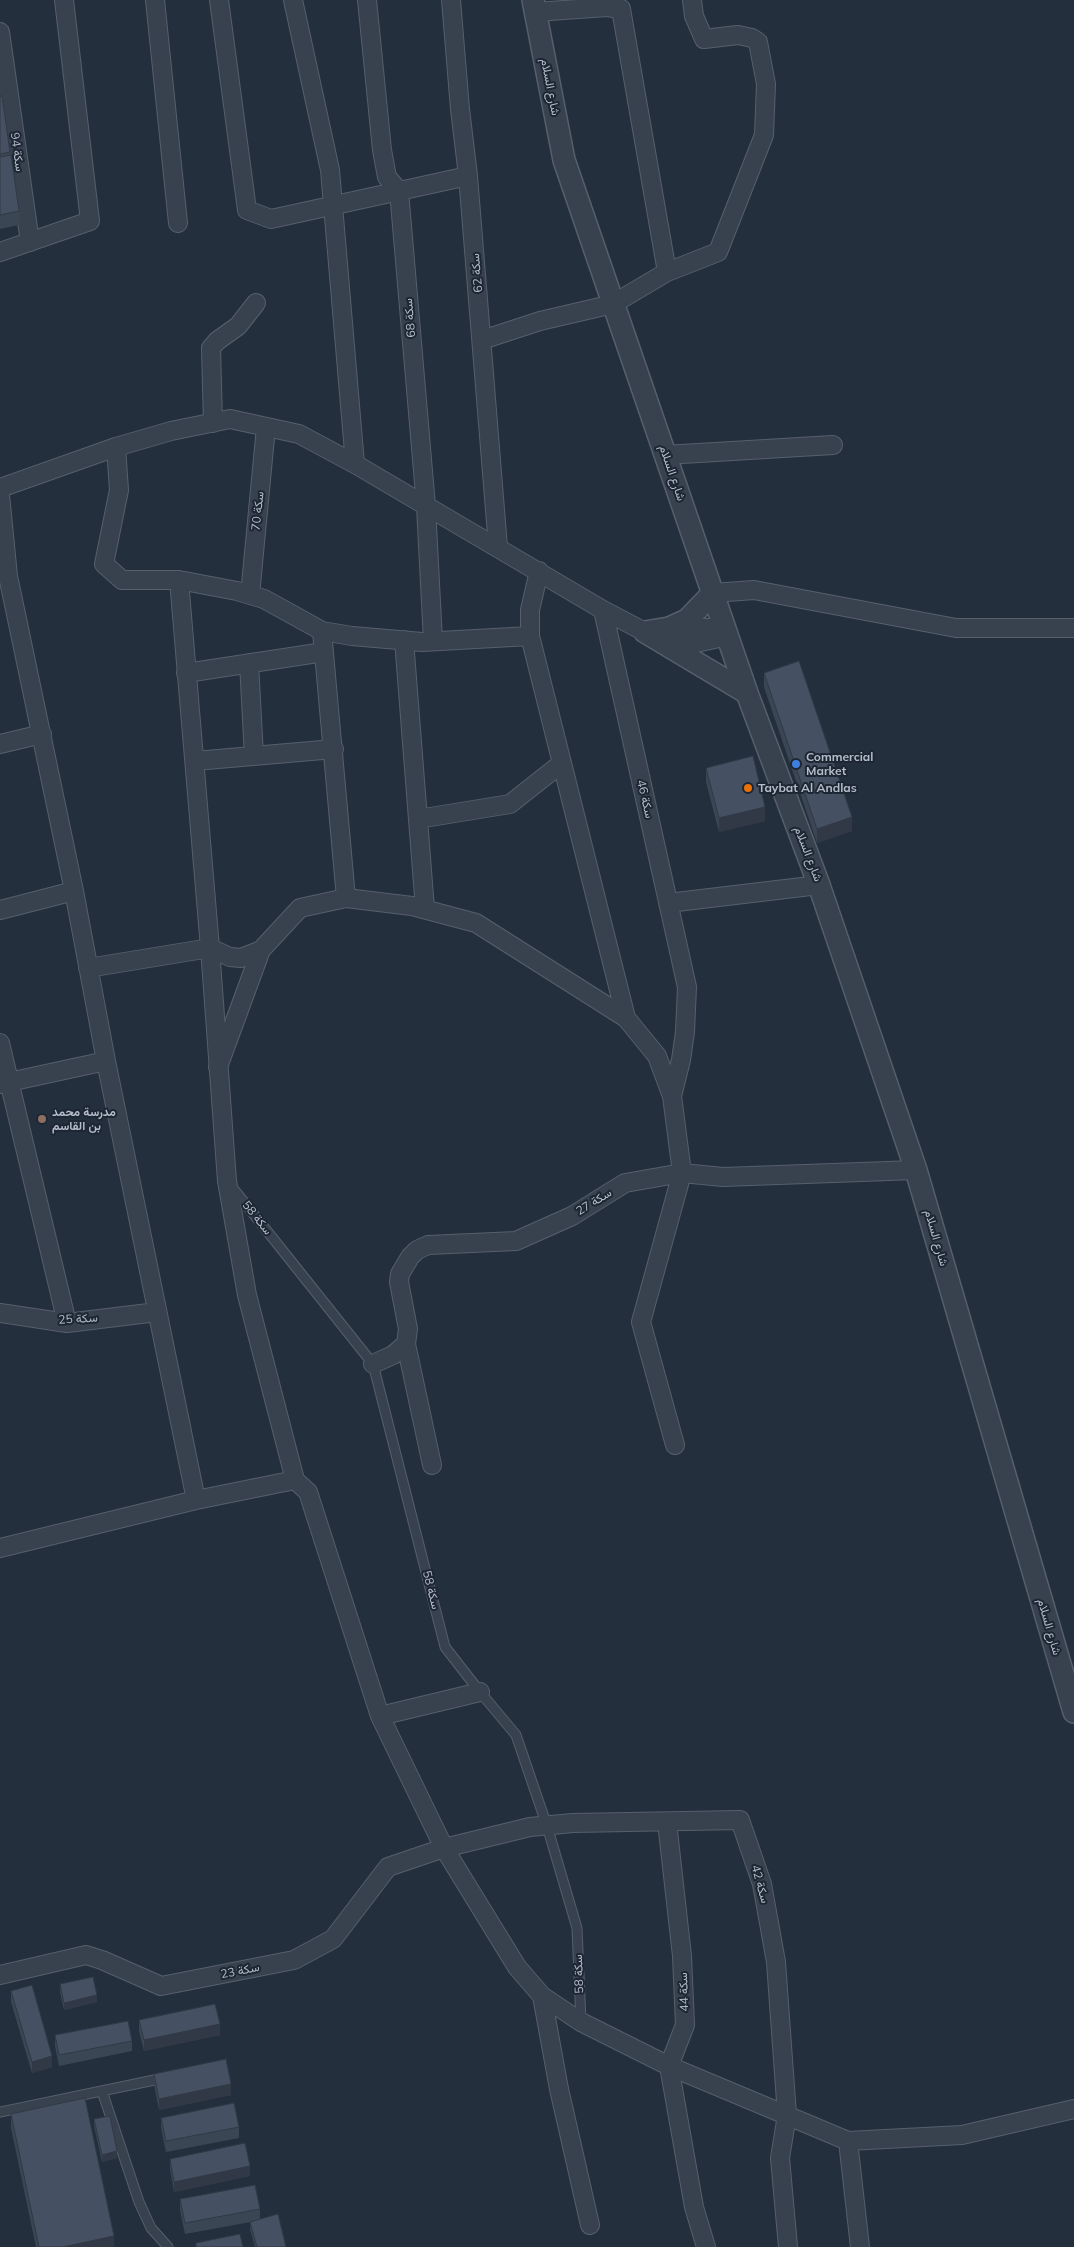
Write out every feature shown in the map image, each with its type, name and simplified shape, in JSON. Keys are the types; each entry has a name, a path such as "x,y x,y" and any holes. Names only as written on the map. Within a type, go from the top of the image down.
{"street":[{"path":"0,252 90,221 64,0"},
{"path":"155,0 178,222"},
{"path":"219,0 247,210 271,220 468,176"},
{"path":"293,0 330,170 355,464"},
{"name":"سكة 68","path":"367,0 382,150 387,177 399,191 426,506 433,641"},
{"name":"سكة 62","path":"451,0 460,109 468,176 498,547"},
{"path":"482,340 540,321 613,304 667,272 718,252 764,135 766,84 758,42 752,38 738,35 704,39 694,16 692,0"},
{"path":"534,6 607,7 621,9 667,272"},
{"name":"شارع السلام","path":"534,6 564,160 747,693 819,885 916,1170 1074,1712"},
{"name":"سكة 94","path":"0,32 30,242"},
{"path":"213,423 211,348 238,326 256,303"},
{"path":"0,488 116,447 171,431 230,419 299,434 355,464 747,693"},
{"name":"سكة 70","path":"250,595 266,427"},
{"path":"666,455 833,446"},
{"path":"116,447 119,490 104,564 122,580 179,580 250,595 264,599 322,631 352,636 433,641 530,636"},
{"path":"0,495 4,577 42,734 106,1061 196,1500"},
{"path":"539,571 530,610 530,636 626,1018"},
{"path":"179,580 210,948 227,1181 247,1295 295,1480 308,1492 380,1716 444,1848 517,1967 542,1996 582,2022 669,2066 848,2141 962,2135 1074,2108"},
{"path":"669,628 687,620 713,593 754,590 956,628 1074,628"},
{"name":"سكة 46","path":"603,610 687,987 684,1042 672,1096"},
{"path":"645,632 669,628 711,628 728,636"},
{"path":"322,631 346,898"},
{"path":"645,632 674,642 696,643 728,636"},
{"path":"404,640 425,909"},
{"path":"186,673 324,652"},
{"path":"249,663 254,756"},
{"path":"0,744 42,734"},
{"path":"195,761 334,749"},
{"path":"418,819 510,804 562,763"},
{"path":"668,903 819,885"},
{"path":"0,910 74,891"},
{"path":"218,1067 261,950 300,908 346,898 412,906 476,923 626,1018 657,1056 672,1096 682,1173 641,1322 675,1445"},
{"path":"88,968 210,948 230,957 241,958 261,950"},
{"path":"0,1043 5,1083 67,1323"},
{"path":"5,1083 106,1061"},
{"name":"سكة 27","path":"432,1465 406,1344 408,1329 399,1282 400,1274 410,1257 417,1250 428,1245 516,1241 572,1216 625,1183 682,1173 723,1177 916,1170"},
{"name":"سكة 25","path":"0,1313 67,1323 157,1312"},
{"path":"373,1364 393,1355 406,1344"},
{"path":"0,1548 196,1500 295,1480"},
{"path":"380,1716 480,1692"},
{"name":"سكة 42","path":"444,1848 530,1827 573,1823 740,1820 762,1884 776,1962 787,2115 780,2158 788,2247"},
{"name":"سكة 44","path":"668,1822 682,1956 685,2025 669,2066"},
{"name":"سكة 23","path":"0,1975 86,1955 161,1986 294,1960 333,1939 388,1867 444,1848"},
{"path":"542,1996 559,2089 590,2225"},
{"path":"669,2066 694,2207 706,2247"},
{"path":"848,2141 860,2247"}],"lane":[{"name":"سكة 58","path":"227,1181 373,1364 445,1646 516,1735 547,1826 578,1928 582,2022"},
{"path":"0,2112 169,2077"},
{"path":"102,2091 139,2202 151,2228 168,2247"}],"building":[{"path":"0,96 2,96 10,152 0,154"},
{"path":"11,155 19,211 0,215 0,157"},
{"path":"799,661 852,817 817,829 764,673"},
{"path":"753,756 765,807 719,818 706,768"},
{"path":"93,1977 97,1995 64,2003 60,1984"},
{"path":"32,1985 52,2056 32,2062 11,1991"},
{"path":"215,2004 220,2024 144,2040 139,2020"},
{"path":"128,2021 132,2041 59,2055 55,2035"},
{"path":"226,2059 231,2084 159,2099 154,2074"},
{"path":"85,2098 114,2236 63,2247 39,2247 11,2114"},
{"path":"234,2103 239,2127 166,2141 161,2118"},
{"path":"110,2116 117,2151 102,2155 94,2119"},
{"path":"245,2143 250,2166 174,2182 170,2159"},
{"path":"255,2185 260,2209 185,2223 180,2199"},
{"path":"278,2214 286,2247 257,2247 250,2222"},
{"path":"240,2234 243,2247 196,2247 196,2243"}],"place":[{"name":"Commercial Market","path":"796,764"},
{"name":"Taybat Al Andlas","path":"748,788"},
{"name":"مدرسة محمد بن القاسم","path":"42,1119"}]}
